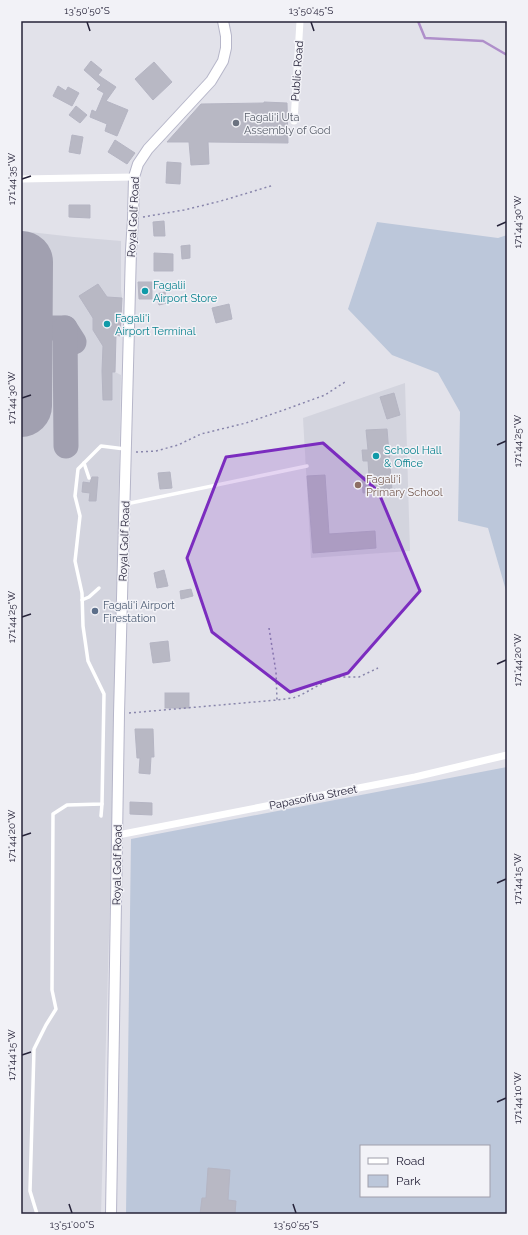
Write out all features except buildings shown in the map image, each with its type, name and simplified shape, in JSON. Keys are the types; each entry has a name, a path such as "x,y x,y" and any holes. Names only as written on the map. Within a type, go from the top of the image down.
{"main road":[{"name":"Royal Golf Road","path":"111,1214 119,714 134,177 138,164 148,149 211,81 223,62 226,48 226,36 223,21"}],"street":[{"name":"Public Road","path":"294,120 300,21"},
{"path":"21,179 134,177"},
{"name":"Papasoifua Street","path":"118,835 415,777 507,755"}],"lane":[{"path":"101,816 104,694 88,661 83,626 82,593 75,561 80,516 75,496 78,469 101,446 126,451"},
{"path":"84,462 89,478"},
{"path":"125,504 307,466"},
{"path":"82,600 89,597 99,588"},
{"path":"37,1214 30,1191 34,1049 56,1009 52,990 53,814 67,805 102,804"}],"path":[{"path":"134,219 184,210 221,201 274,185"},
{"path":"126,451 156,451 178,445 201,434 246,423 325,395 344,382"},
{"path":"268,628 276,672 277,700"},
{"path":"119,714 293,698 337,677 359,677 378,668"}],"highlighted area":[{"path":"323,443 378,491 420,591 348,673 290,692 212,632 187,558 226,457"}],"shaded area":[{"path":"21,231 121,241 122,298 120,336 116,336 115,372 121,375 112,829 101,1214 21,1214"},
{"name":"Fagali'i Primary School","path":"405,383 410,551 311,558 303,418"}],"green space":[{"path":"377,222 498,238 507,235 507,594 488,528 458,521 460,412 438,373 392,355 348,309"},
{"path":"507,767 507,1214 126,1214 131,839"}],"waterway":[{"path":"418,21 425,38 483,41 507,55"}],"taxiway":[{"path":"22,328 65,328 74,342"},
{"path":"65,328 66,446"}],"runway":[{"path":"21,406 22,262"}],"place":[{"name":"Fagali'i Uta Assembly of God","path":"236,123"},
{"name":"Fagalii Airport Store","path":"145,291"},
{"name":"Fagali'i Airport Terminal","path":"107,324"},
{"name":"School Hall & Office","path":"376,456"},
{"name":"Fagali'i Primary School","path":"358,485"},
{"name":"Fagali'i Airport Firestation","path":"95,611"}]}
